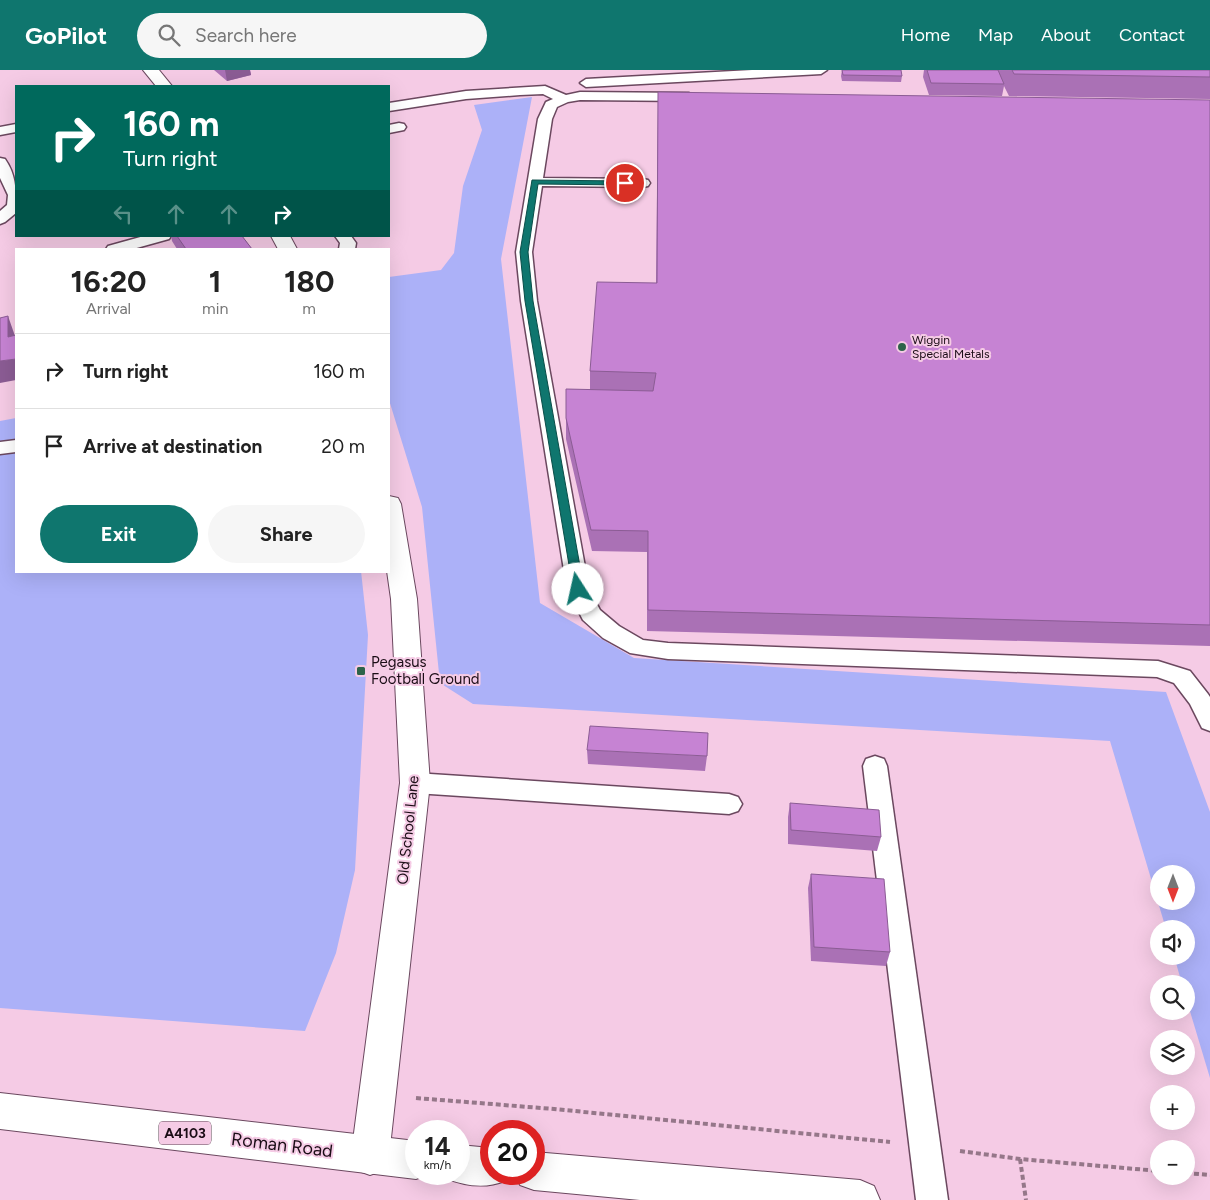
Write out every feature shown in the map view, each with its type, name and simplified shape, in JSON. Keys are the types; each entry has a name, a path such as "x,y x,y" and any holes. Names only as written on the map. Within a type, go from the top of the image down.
{"street":[{"path":"150,70 163,85"},
{"path":"281,237 287,248"},
{"name":"Old School Lane","path":"370,1156 415,783 404,599 390,510"},
{"name":"Roman Road","path":"0,1110 405,1159"},
{"path":"545,1172 860,1200"}],"lane":[{"path":"390,108 466,95 545,90 608,80 821,70"},
{"path":"545,90 564,99"},
{"path":"704,97 595,95 564,99 551,105 546,112 524,252 532,320 578,589 591,615 611,632 638,646 668,652 1158,669 1182,677 1200,700 1210,722"},
{"path":"0,131 15,128"},
{"path":"0,162 15,195 15,206 0,219"},
{"path":"534,182 643,184"},
{"path":"118,248 159,237"},
{"path":"0,448 15,446"},
{"path":"875,766 932,1200"},
{"path":"415,783 729,804"}],"path":[{"path":"377,1095 554,1108 924,1146 1020,1159 1150,1170"},
{"path":"1020,1159 1026,1200"},
{"path":"1195,1174 1210,1175"}],"shaded area":[{"path":"532,97 501,259 540,603 634,658 1166,692 1210,812 1210,1078 1193,1020 1195,1020 1195,975 1179,975 1177,965 1195,965 1195,920 1163,920 1160,910 1195,910 1195,865 1150,865 1150,875 1110,741 473,704 440,683 422,507 390,403 390,277 441,270 454,253 463,186 482,130 474,105"},
{"path":"15,418 15,573 361,573 368,635 355,870 336,953 305,1031 0,1008 0,421"}],"building":[{"path":"842,70 901,70 902,76 843,75"},
{"path":"927,70 998,70 1004,84 931,83"},
{"path":"1012,70 1210,70 1210,77 1014,74"},
{"name":"Wiggin Special Metals","path":"658,92 1210,100 1210,625 648,610 648,531 591,530 566,418 566,389 653,391 656,373 590,371 597,282 657,283"},
{"path":"178,237 243,237 251,248 185,248"},
{"path":"8,316 8,337 15,335 15,359 0,361 0,318"},
{"path":"590,726 708,733 707,756 587,750"},
{"path":"790,803 879,810 881,837 791,830"},
{"path":"811,874 884,879 890,952 814,947"}],"place":[{"name":"Wiggin Special Metals","path":"902,347"},
{"name":"Pegasus Football Ground","path":"361,671"}],"route":[{"path":"578,589 529,301 524,252 534,182 625,183"}]}
